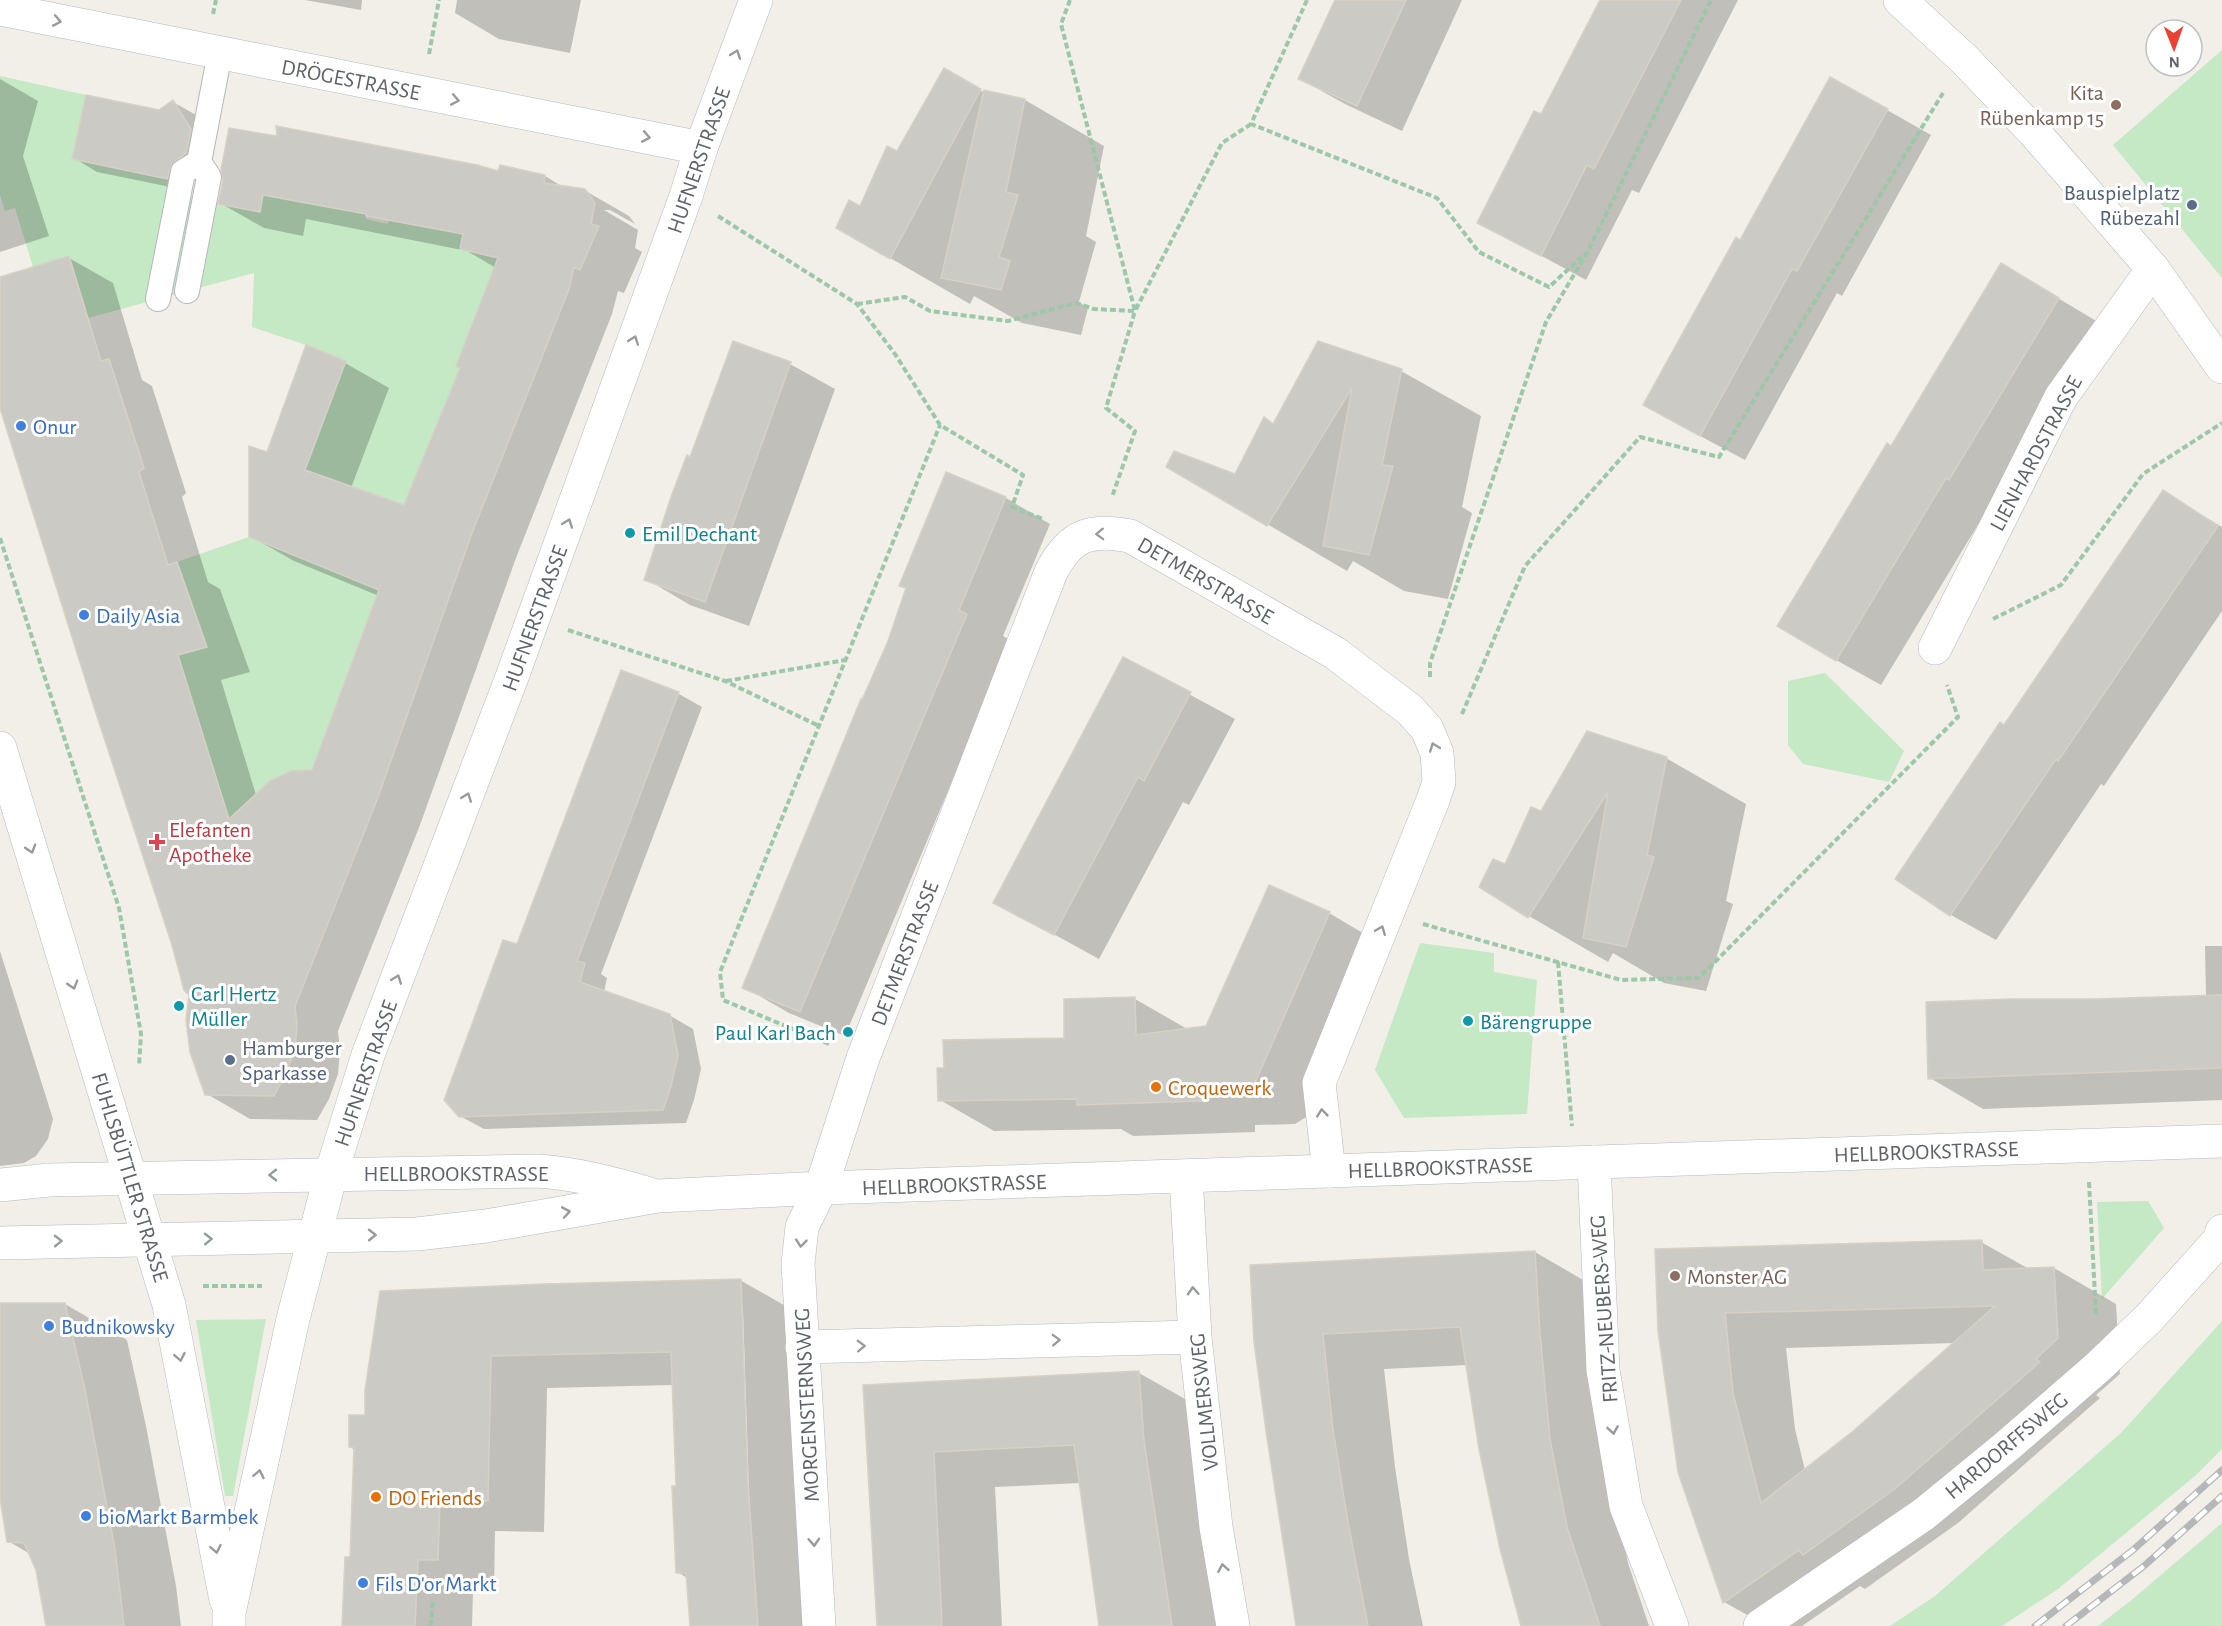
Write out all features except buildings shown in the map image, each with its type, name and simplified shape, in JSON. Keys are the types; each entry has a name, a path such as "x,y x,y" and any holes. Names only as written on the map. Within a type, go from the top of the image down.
{"street":[{"name":"HUFNERSTRASSE","path":"314,1236 368,1055 533,618 756,0"},
{"path":"1900,0 1964,59 2034,132 2153,269 2222,367"},
{"name":"DRÖGESTRASSE","path":"0,9 701,148"},
{"name":"LIENHARDSTRASSE","path":"1935,648 2061,397 2153,269"},
{"name":"DETMERSTRASSE","path":"820,1188 863,1059 1051,572 1058,557 1069,544 1091,535 1118,534 1130,536 1335,653 1410,710 1427,729 1437,753 1439,782 1319,1083 1329,1171"},
{"name":"FUHLSBÜTTLER STRASSE","path":"0,748 169,1305 229,1620"},
{"name":"HELLBROOKSTRASSE","path":"0,1243 417,1234 454,1231 658,1196 820,1188 2222,1141"},
{"name":"FRITZ-NEUBERS-WEG","path":"1585,1163 1603,1370 1626,1506 1672,1626"},
{"name":"HELLBROOKSTRASSE","path":"0,1185 49,1180 538,1171 569,1173 603,1180 658,1196"},
{"name":"VOLLMERSWEG","path":"1186,1176 1196,1337 1216,1527 1233,1626"},
{"name":"MORGENSTERNSWEG","path":"819,1626 798,1264 802,1227 820,1188"},
{"name":"HARDORFFSWEG","path":"1760,1626 1924,1514 2007,1446 2098,1367 2149,1318 2220,1239 2222,1231"},
{"name":"FUHLSBÜTTLER STRASSE","path":"229,1620 293,1319 314,1236"},
{"path":"802,1347 1196,1337"}],"lane":[{"path":"187,291 209,177 199,162 220,53"},
{"path":"158,298 183,172 199,162"}],"path":[{"path":"421,93 440,0"},
{"path":"1070,0 1060,24 1135,311"},
{"path":"686,196 857,304 895,354 940,425 1023,475 1012,507 1091,535 1135,431 1106,408 1135,311 1222,143 1251,124 1307,0"},
{"path":"1427,729 1430,663 1546,321 1588,251 1711,0"},
{"path":"1462,715 1525,566 1640,436 1719,457 1964,59"},
{"path":"1251,124 1437,198 1479,252 1549,287 1588,251"},
{"path":"857,304 905,297 930,311 1008,321 1076,303 1094,309 1135,311"},
{"path":"1987,622 2061,585 2143,474 2222,423"},
{"path":"863,1059 723,1000 720,972 940,425"},
{"path":"0,538 119,908 141,1034 139,1067"},
{"path":"533,618 725,681 819,726"},
{"path":"1388,914 1621,980 1699,978 1958,717 1935,648"},
{"path":"725,681 846,659"},
{"path":"1558,962 1585,1163"},
{"path":"2087,1145 2098,1367"},
{"path":"201,1286 253,1286"},
{"path":"431,1626 433,1599"}],"green space":[{"name":"Bauspielplatz Rübezahl","path":"2222,50 2222,278 2113,145 2190,78 2204,78 2204,66"},
{"path":"0,76 86,95 73,159 193,185 190,197 259,212 263,195 366,214 366,219 388,224 391,212 435,212 433,228 463,234 536,239 490,280 456,366 460,368 404,505 305,470 306,345 252,327 254,273 88,318 69,257 33,267 15,208 5,211 0,195"},
{"path":"249,537 379,590 311,774 298,771 275,778 255,794 230,822 178,655 207,647 177,562"},
{"path":"1825,673 1904,751 1889,782 1803,764 1788,745 1788,681"},
{"path":"1420,943 1494,953 1494,972 1537,980 1527,1114 1404,1118 1375,1070"},
{"path":"2148,1201 2164,1228 2102,1299 2097,1202"},
{"path":"266,1319 233,1496 225,1496 196,1320"},
{"path":"2222,1321 2222,1449 2195,1476 2058,1589 2002,1626 1890,1626 1935,1596 2122,1432"},
{"path":"2222,1523 2222,1626 2098,1626 2134,1598"}],"railway":[{"path":"2035,1626 2133,1550 2222,1470"},
{"path":"2066,1626 2144,1566 2222,1496"}],"place":[{"name":"Kita Rübenkamp 15","path":"2116,105"},
{"name":"Bauspielplatz Rübezahl","path":"2192,205"},
{"name":"Onur","path":"21,426"},
{"name":"Emil Dechant","path":"630,533"},
{"name":"Daily Asia","path":"84,615"},
{"name":"Elefanten Apotheke","path":"157,842"},
{"name":"Carl Hertz Müller","path":"179,1006"},
{"name":"Bärengruppe","path":"1468,1021"},
{"name":"Paul Karl Bach","path":"848,1032"},
{"name":"Hamburger Sparkasse","path":"230,1060"},
{"name":"Croquewerk","path":"1156,1087"},
{"name":"Monster AG","path":"1675,1276"},
{"name":"Budnikowsky","path":"49,1326"},
{"name":"DO Friends","path":"376,1497"},
{"name":"bioMarkt Barmbek","path":"86,1516"},
{"name":"Fils D'or Markt","path":"363,1583"}]}
